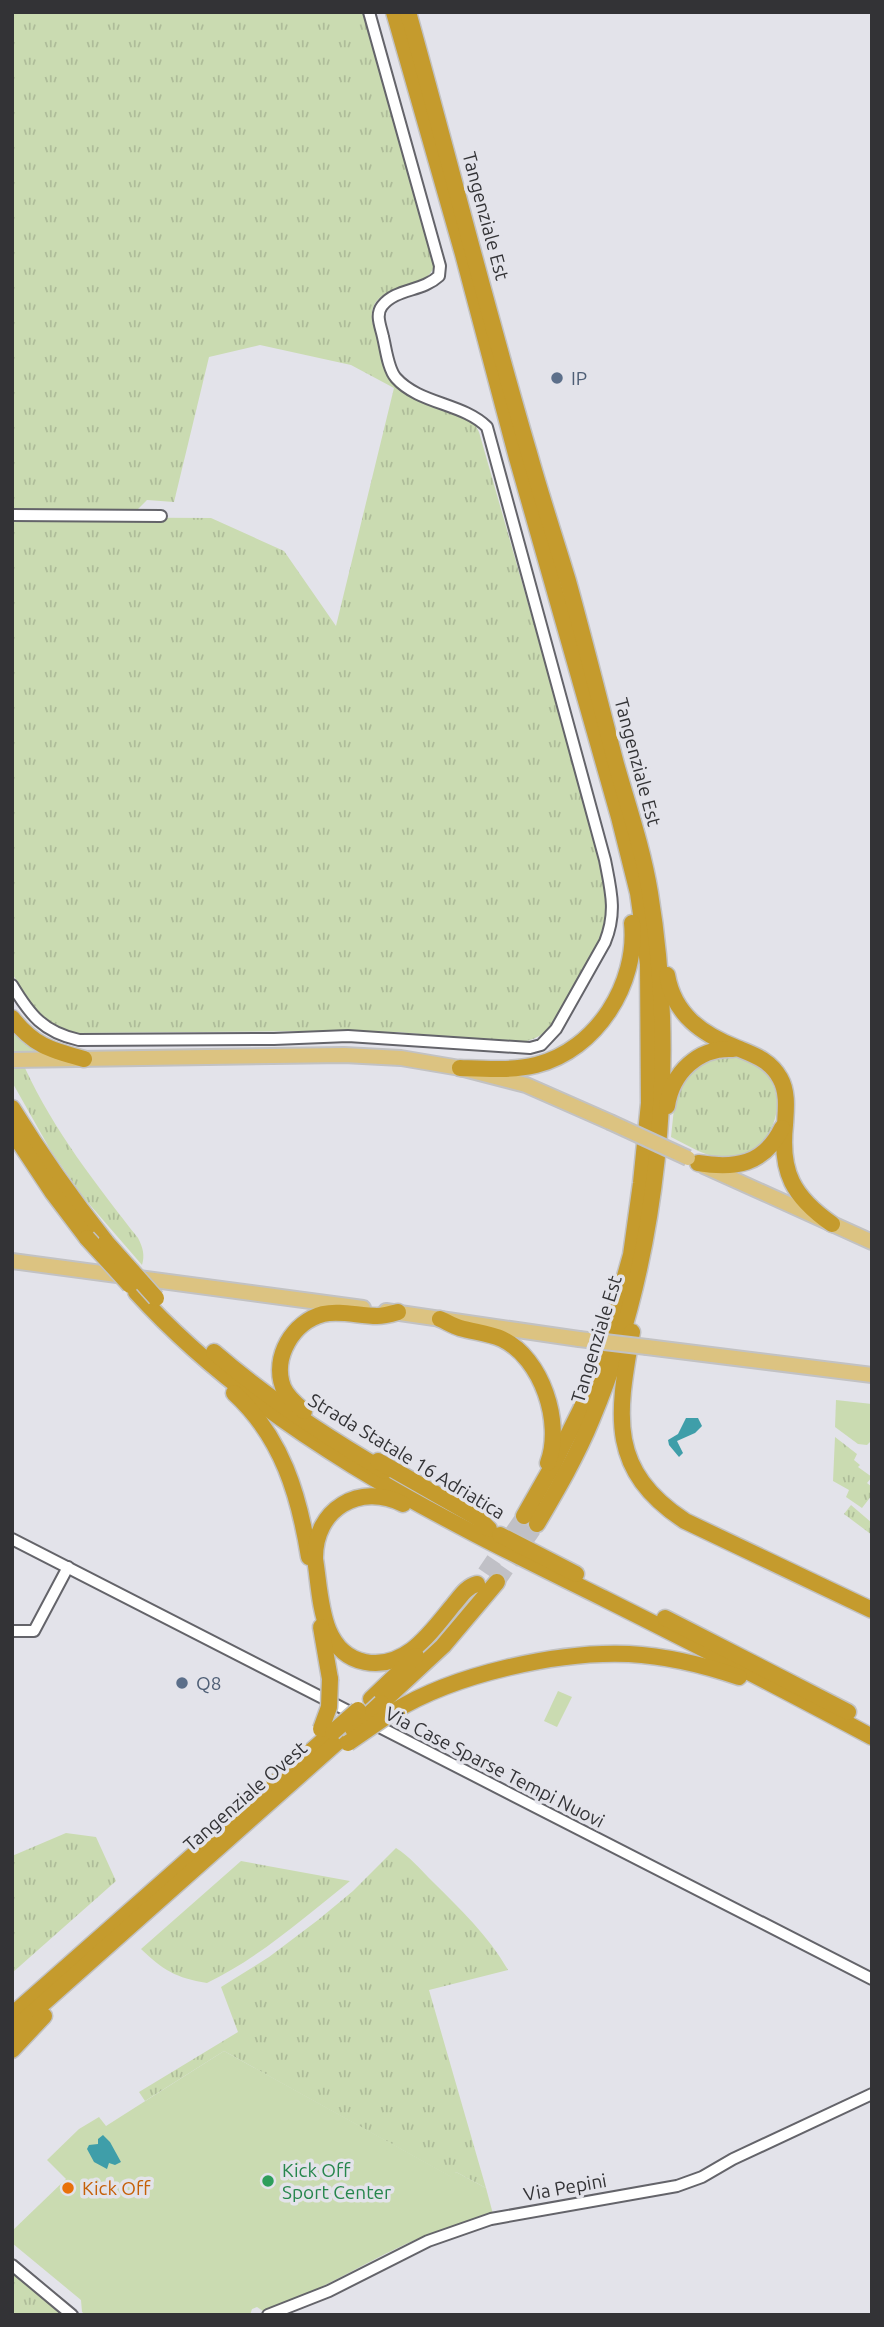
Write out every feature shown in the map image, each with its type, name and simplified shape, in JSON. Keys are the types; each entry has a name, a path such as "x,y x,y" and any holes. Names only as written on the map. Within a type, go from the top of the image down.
{"highway":[{"name":"Tangenziale Est","path":"394,12 619,817 638,893 648,964 649,1103 631,1255 602,1358 530,1520"},
{"name":"Tangenziale Est","path":"408,12 528,451 568,582 649,889 660,964 664,1044 661,1108 640,1264 627,1321 592,1421 568,1471 530,1520"},
{"path":"417,12 445,134 446,151"},
{"path":"460,1068 502,1069 538,1065 568,1051 591,1033 607,1014 622,990 634,941 618,836 619,817"},
{"path":"649,889 655,903 668,983 674,1000 685,1016 699,1029 716,1040 766,1061 780,1079 786,1099 785,1160 792,1184 805,1203 832,1224"},
{"path":"12,1018 36,1042 46,1048 84,1059"},
{"path":"651,1194 657,1182 668,1096 677,1077 688,1064 705,1053 726,1049 742,1050"},
{"name":"Strada Statale 16 Adriatica","path":"12,1108 74,1203 153,1303 229,1380 288,1423 404,1495 526,1561 868,1730"},
{"path":"693,1161 727,1167 752,1160 772,1145 785,1123"},
{"name":"Strada Statale 16 Adriatica","path":"12,1131 87,1238 136,1292 314,1428 380,1469 489,1529 786,1678 868,1730"},
{"path":"640,1264 641,1283 622,1385 620,1417 628,1456 640,1480 659,1502 685,1521 872,1610"},
{"path":"153,1303 157,1321 247,1406 279,1450 294,1486 303,1521 330,1679 330,1707 336,1735 382,1705 425,1696 475,1676 566,1659 631,1654 719,1670 739,1677 824,1719 868,1730"},
{"path":"398,1312 379,1316 323,1314 311,1320 291,1336 284,1348 281,1373 283,1387 303,1410 344,1439 376,1461 478,1518 489,1529"},
{"path":"440,1319 458,1328 502,1339 513,1346 525,1358 542,1384 551,1417 553,1445 549,1461 523,1508 530,1520"},
{"name":"Tangenziale Ovest","path":"12,2015 232,1820 336,1735 382,1705 442,1628 486,1580 469,1586 408,1654 391,1661 365,1662 352,1658 335,1644 328,1631 315,1559 317,1539 325,1522 340,1506 362,1496 384,1496 397,1500 504,1555 526,1561"},
{"name":"Tangenziale Ovest","path":"12,2031 258,1813 336,1735"},
{"path":"12,2050 100,1961 122,1933"},
{"path":"12,2003 44,1976 65,1967"}],"main road":[{"path":"12,1060 344,1055 401,1058 460,1068 526,1085 872,1242"},
{"path":"12,1261 579,1339 872,1375"}],"street":[{"path":"12,985 29,1013 46,1027 60,1036 79,1040 274,1039 348,1035 530,1048 541,1045 556,1029 605,942 610,928 612,897 605,860 486,427 476,419 412,390 395,378 390,367 379,321 382,307 396,295 434,281 439,276 440,265 369,12"},
{"path":"12,515 161,516"},
{"name":"Via Case Sparse Tempi Nuovi","path":"12,1539 872,1979"},
{"path":"12,1630 34,1631 68,1567"},
{"name":"Via Pepini","path":"268,2315 329,2291 428,2241 491,2219 677,2186 702,2177 733,2160 871,2098"},
{"path":"12,2265 72,2315"}],"green space":[{"path":"12,12 365,12 435,263 430,273 422,280 380,298 374,307 373,325 386,367 400,390 474,423 479,432 597,845 605,882 607,920 599,943 562,1010 547,1030 537,1037 518,1043 397,1032 74,1033 44,1017 24,994 12,973 12,517 211,518 284,551 336,626 394,388 351,365 260,345 209,357 174,502 147,500 136,511 12,510"},
{"path":"12,1023 40,1052 12,1052"},
{"path":"729,1054 752,1061 770,1078 776,1092 777,1108 767,1136 756,1147 743,1155 727,1158 705,1154 671,1137 676,1089 697,1063"},
{"path":"12,1064 25,1068 62,1135 138,1238 143,1252 142,1265 84,1198 51,1151 12,1082"},
{"path":"836,1400 872,1404 872,1440 867,1445 858,1444 835,1427"},
{"path":"835,1437 857,1454 854,1460 860,1465 858,1467 872,1477 867,1483 872,1487 872,1495 862,1508 846,1497 849,1490 833,1481"},
{"path":"851,1505 872,1523 872,1535 844,1514"},
{"path":"558,1691 572,1697 557,1727 544,1721"},
{"path":"66,1833 96,1837 116,1881 12,1973 12,1856"},
{"path":"396,1848 473,1923 508,1970 429,1990 486,2188 456,2172 453,2178 224,2051 145,2101 139,2092 238,2032 221,1987 269,1957 318,1920 353,1891"},
{"path":"241,1861 350,1881 299,1923 245,1962 207,1983 171,1972 141,1949"},
{"name":"Kick Off Sport Center","path":"224,2051 452,2177 456,2172 486,2188 493,2214 417,2239 300,2297 263,2311 257,2307 252,2309 250,2315 86,2315 82,2312 81,2300 12,2243 12,2231 66,2179 47,2160 79,2129 99,2117 106,2126"},
{"path":"12,2270 68,2315 12,2315"}],"water":[{"path":"686,1418 698,1418 702,1426 695,1433 677,1441 683,1453 679,1457 668,1440 678,1434"},
{"path":"103,2135 121,2162 115,2165 109,2163 107,2169 94,2162 87,2149 89,2145 98,2144 98,2139"}],"tunnel":[{"path":"485,1573 524,1516"},
{"path":"497,1582 537,1524"}],"place":[{"name":"IP","path":"557,378"},
{"name":"Q8","path":"182,1683"},
{"name":"Kick Off Sport Center","path":"268,2181"},
{"name":"Kick Off","path":"68,2188"}]}
